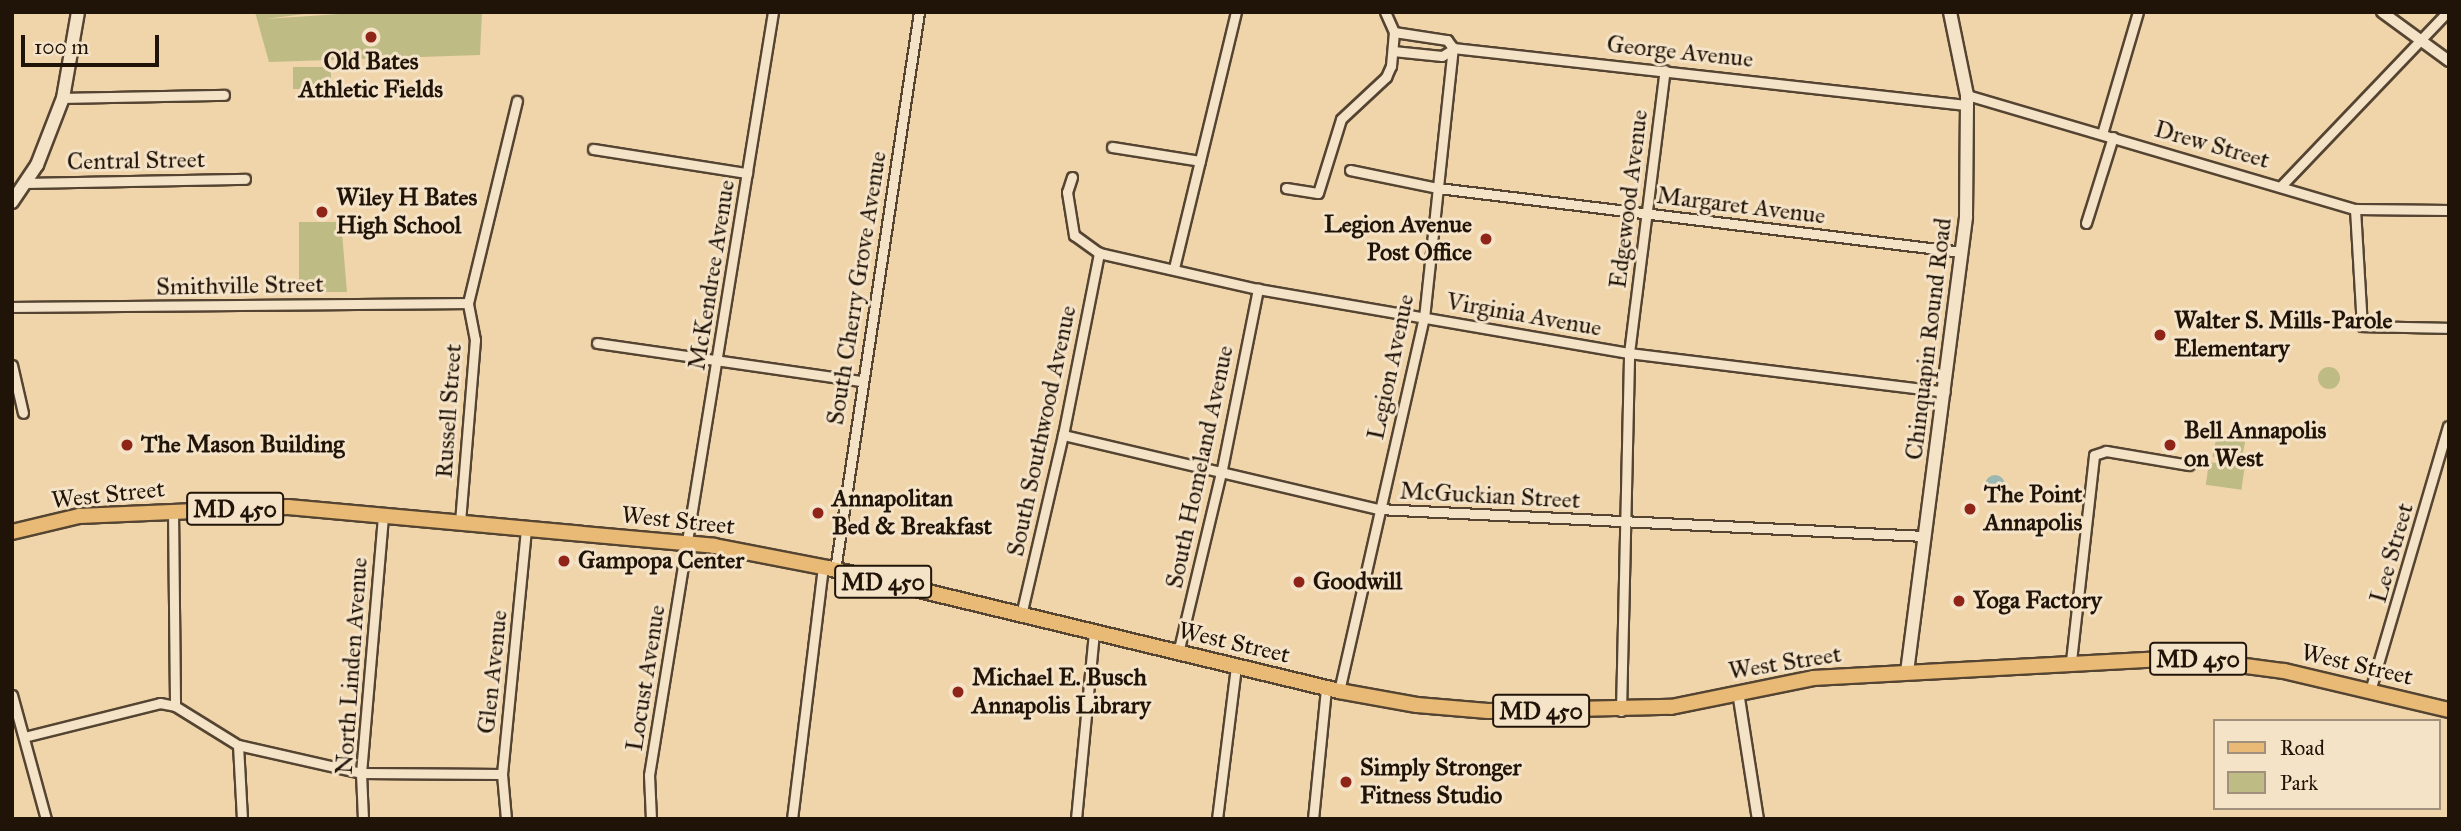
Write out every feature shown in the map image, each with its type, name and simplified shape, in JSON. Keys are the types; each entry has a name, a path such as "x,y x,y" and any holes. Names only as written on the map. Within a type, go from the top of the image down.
{"main road":[{"path":"12,202 28,183 63,98 78,12"},
{"name":"Chinquapin Round Road","path":"1906,672 1945,392 1962,252 1969,166 1966,100 1950,12"},
{"name":"West Street","path":"12,532 74,516 288,507 686,544 829,568 1333,689 1417,705 1489,711 1621,711 1671,707 1814,678 2071,661 2186,658 2228,662 2449,710"}],"street":[{"name":"McKendree Avenue","path":"686,544 718,362 773,12"},
{"name":"South Cherry Grove Avenue","path":"792,819 829,568 919,12"},
{"path":"1174,268 1236,12"},
{"path":"1286,188 1318,194 1341,119 1386,77 1394,32 1385,12"},
{"path":"2102,134 2138,12"},
{"path":"2382,12 2449,61"},
{"path":"2281,186 2446,12"},
{"name":"George Avenue","path":"1394,32 1447,40 1452,49 1966,100"},
{"path":"1392,51 1442,56 1452,49"},
{"name":"Legion Avenue","path":"1313,819 1333,689 1424,318 1452,49"},
{"name":"Edgewood Avenue","path":"1621,711 1629,353 1665,70"},
{"path":"63,98 224,95"},
{"name":"Drew Street","path":"1966,100 2113,137 2354,209 2449,211"},
{"path":"468,303 517,101"},
{"path":"2086,223 2113,137"},
{"path":"1112,147 1200,161"},
{"path":"593,149 747,173"},
{"name":"Margaret Avenue","path":"1350,170 1438,188 1962,252"},
{"path":"1072,177 1067,192 1074,235 1099,253"},
{"name":"Central Street","path":"28,183 245,179"},
{"path":"2354,209 2362,326 2449,328"},
{"name":"Virginia Avenue","path":"1099,253 1258,289 1629,353 1945,392"},
{"name":"South Southwood Avenue","path":"1021,615 1063,435 1099,253"},
{"name":"South Homeland Avenue","path":"1178,653 1222,469 1258,289"},
{"name":"Smithville Street","path":"12,307 468,303"},
{"name":"Russell Street","path":"460,522 475,340 468,303"},
{"path":"597,343 860,381"},
{"path":"12,365 23,413"},
{"name":"Lee Street","path":"2370,691 2448,426"},
{"name":"McGuckian Street","path":"1063,435 1222,469 1378,509 1924,536"},
{"path":"2071,661 2094,455 2106,451 2189,465"},
{"path":"173,510 175,706"},
{"name":"North Linden Avenue","path":"363,819 361,773 383,516"},
{"name":"Glen Avenue","path":"506,819 502,774 526,529"},
{"name":"Locust Avenue","path":"651,819 649,775 686,544"},
{"path":"1076,819 1094,632"},
{"path":"1217,819 1236,666"},
{"path":"1738,692 1758,819"},
{"path":"12,695 46,819"},
{"path":"24,737 160,704 175,706 239,745 361,773 502,774"},
{"path":"239,745 242,819"}],"green space":[{"name":"Old Bates Athletic Fields","path":"255,12 320,12 265,19 369,12 482,12 480,55 269,62"},
{"path":"293,67 331,67 331,89 293,89"},
{"path":"299,222 346,222 342,233 347,292 299,292"},
{"path":"2329,367 2337,370 2340,378 2337,386 2329,389 2321,386 2318,378 2321,370"},
{"path":"2217,435 2245,441 2241,463 2212,457"},
{"path":"2209,462 2245,467 2241,490 2206,485"}],"water":[{"path":"1995,475 2002,478 2005,485 2002,492 1995,495 1988,492 1985,485 1988,478"}],"place":[{"name":"Old Bates Athletic Fields","path":"371,37"},
{"name":"Wiley H Bates High School","path":"322,212"},
{"name":"Legion Avenue Post Office","path":"1486,239"},
{"name":"Walter S. Mills-Parole Elementary","path":"2160,335"},
{"name":"The Mason Building","path":"127,445"},
{"name":"Bell Annapolis on West","path":"2170,445"},
{"name":"The Point Annapolis","path":"1970,509"},
{"name":"Annapolitan Bed & Breakfast","path":"818,513"},
{"name":"Gampopa Center","path":"564,561"},
{"name":"Goodwill","path":"1299,582"},
{"name":"Yoga Factory","path":"1959,601"},
{"name":"Michael E. Busch Annapolis Library","path":"958,692"},
{"name":"Simply Stronger Fitness Studio","path":"1346,782"}]}
